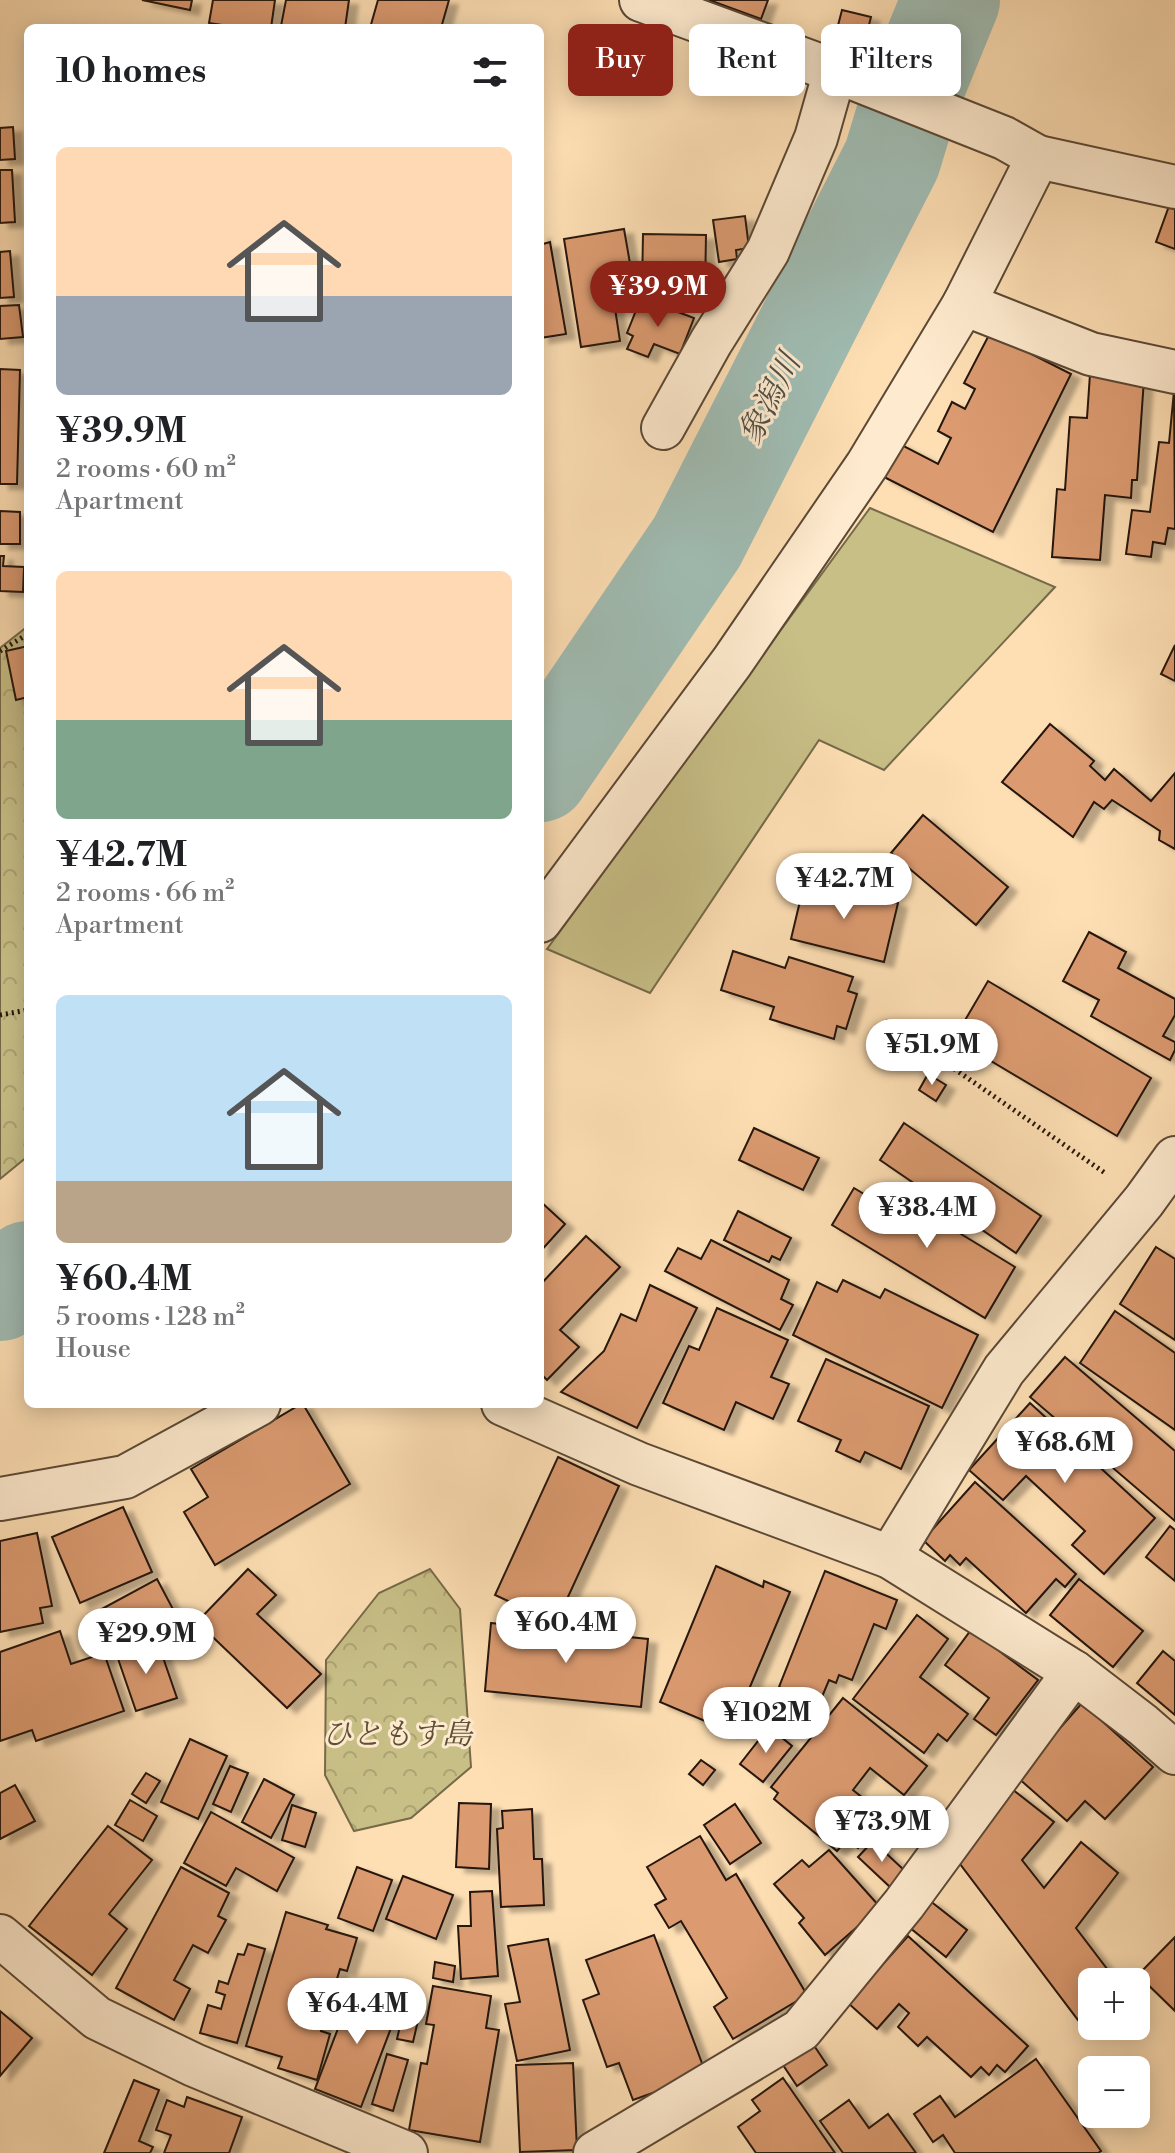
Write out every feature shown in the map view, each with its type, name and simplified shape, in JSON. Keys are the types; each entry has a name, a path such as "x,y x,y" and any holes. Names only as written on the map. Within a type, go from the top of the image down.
{"street":[{"path":"641,0 821,66"},
{"path":"663,428 711,342 768,251 816,138 828,96"},
{"path":"895,96 1021,148 1175,187"},
{"path":"544,916 732,662 867,465 964,304 1021,148"},
{"path":"964,304 1091,354 1175,372"},
{"path":"890,1557 1004,1370 1144,1201 1175,1158"},
{"path":"0,1499 125,1477 252,1408"},
{"path":"512,1408 639,1464 890,1557 1074,1672 1175,1753"},
{"path":"595,2153 801,2030 904,1904 1074,1672"},
{"path":"0,1936 97,2018 194,2065 406,2153"}],"path":[{"path":"0,651 24,636"},
{"path":"0,1015 24,1011"},
{"path":"885,1021 1144,1201"}],"green space":[{"path":"870,508 1055,587 884,770 819,740 650,993 547,949"},
{"path":"24,629 24,1159 0,1179 0,648"},
{"name":"ひともす島","path":"430,1569 460,1609 471,1767 411,1818 354,1831 325,1775 326,1660 379,1593"}],"building":[{"path":"142,0 192,0 190,10"},
{"path":"213,0 275,0 272,24 209,23"},
{"path":"286,0 349,0 346,24 281,24"},
{"path":"378,0 449,0 442,24 371,24"},
{"path":"709,0 768,0 761,19"},
{"path":"842,10 871,17 869,24 838,24"},
{"path":"13,127 15,159 0,160 0,128"},
{"path":"0,170 12,170 15,222 0,223"},
{"path":"1175,195 1175,249 1156,242"},
{"path":"745,216 749,248 736,250 737,259 719,262 713,220"},
{"path":"624,229 636,298 614,302 620,341 581,347 564,239"},
{"path":"643,234 706,235 705,290 642,288"},
{"path":"550,242 566,334 544,337 544,244"},
{"path":"10,251 14,297 0,298 0,252"},
{"path":"641,298 694,318 680,354 654,344 648,357 627,349 633,336 627,333"},
{"path":"19,305 23,337 0,339 0,306"},
{"path":"990,333 1071,374 993,532 882,476 898,443 938,464 951,438 938,431 952,402 965,409 975,389 964,383"},
{"path":"0,369 20,370 17,484 0,484"},
{"path":"1090,374 1144,379 1137,480 1132,480 1131,498 1105,495 1100,560 1052,557 1057,489 1065,490 1070,417 1087,418"},
{"path":"1174,391 1175,529 1168,528 1165,544 1153,542 1151,557 1126,554 1132,510 1150,512 1159,442 1169,443"},
{"path":"0,511 20,512 20,544 0,544"},
{"path":"0,556 4,556 3,566 24,567 23,592 0,591"},
{"path":"1175,645 1175,681 1161,674"},
{"path":"24,647 24,698 16,700 6,651"},
{"path":"1050,724 1094,761 1090,766 1105,780 1114,769 1151,801 1175,773 1175,849 1159,840 1160,831 1112,800 1104,809 1094,802 1073,837 1002,782"},
{"path":"923,815 1008,887 976,925 891,853"},
{"path":"805,880 898,903 884,962 791,939"},
{"path":"1089,932 1126,952 1118,968 1175,999 1175,1015 1163,1036 1175,1042 1170,1060 1091,1016 1099,1000 1063,981"},
{"path":"733,951 785,968 789,957 853,977 848,991 857,994 846,1029 837,1026 834,1039 770,1019 774,1007 721,990"},
{"path":"988,981 1151,1078 1117,1136 954,1039"},
{"path":"928,1074 946,1085 936,1101 919,1090"},
{"path":"904,1123 1041,1216 1016,1253 880,1160"},
{"path":"754,1128 819,1158 803,1190 739,1160"},
{"path":"854,1188 889,1209 897,1195 1015,1267 985,1318 832,1225"},
{"path":"544,1205 565,1224 544,1248"},
{"path":"738,1211 791,1238 780,1260 772,1256 769,1262 724,1240"},
{"path":"586,1236 620,1267 560,1330 579,1347 547,1380 544,1377 544,1281"},
{"path":"711,1240 789,1280 781,1299 793,1305 780,1330 665,1271 678,1248 701,1259"},
{"path":"1156,1247 1175,1259 1175,1340 1120,1304"},
{"path":"843,1280 880,1298 885,1289 978,1335 942,1408 793,1335 817,1282 837,1292"},
{"path":"650,1285 697,1308 637,1428 561,1392 604,1351 621,1314 636,1321"},
{"path":"717,1308 788,1340 771,1377 789,1384 773,1419 736,1402 724,1430 663,1403 689,1346 699,1350"},
{"path":"1115,1311 1175,1353 1175,1430 1080,1363"},
{"path":"1065,1357 1175,1451 1175,1521 1030,1397"},
{"path":"826,1359 929,1406 901,1469 865,1452 860,1462 836,1451 841,1440 798,1421"},
{"path":"1030,1403 1155,1518 1104,1574 1072,1545 1085,1531 1026,1476 1003,1500 969,1470"},
{"path":"294,1408 305,1408 350,1484 215,1565 184,1512 208,1497 191,1469"},
{"path":"558,1457 619,1486 556,1623 495,1595"},
{"path":"975,1482 1076,1574 1065,1587 1056,1579 1026,1613 966,1558 960,1565 950,1555 945,1561 923,1540"},
{"path":"123,1507 152,1572 80,1603 52,1537"},
{"path":"1170,1526 1175,1530 1175,1581 1146,1557"},
{"path":"37,1533 52,1606 40,1608 43,1623 0,1632 0,1541"},
{"path":"716,1566 763,1587 764,1581 790,1592 731,1732 660,1702"},
{"path":"248,1569 276,1595 257,1614 321,1674 287,1708 197,1622"},
{"path":"825,1571 897,1600 886,1629 874,1624 852,1680 839,1675 836,1683 829,1680 819,1704 779,1687"},
{"path":"157,1579 175,1613 115,1644 98,1611"},
{"path":"1079,1579 1143,1631 1113,1667 1050,1615"},
{"path":"917,1615 948,1639 920,1677 968,1714 947,1741 938,1734 924,1753 853,1699"},
{"path":"491,1623 648,1639 641,1707 485,1691"},
{"path":"971,1630 1038,1680 996,1735 974,1719 989,1698 945,1665"},
{"path":"60,1631 71,1664 104,1653 124,1711 36,1741 32,1730 0,1741 0,1652"},
{"path":"157,1640 177,1698 136,1711 116,1653"},
{"path":"1163,1651 1175,1661 1175,1715 1137,1683"},
{"path":"843,1698 927,1766 904,1795 870,1768 853,1790 878,1810 883,1803 896,1814 878,1836 872,1831 858,1848 847,1839 837,1851 774,1799 778,1793 771,1787"},
{"path":"1082,1703 1153,1767 1105,1819 1085,1801 1067,1821 1017,1777"},
{"path":"769,1727 792,1746 763,1782 740,1764"},
{"path":"190,1739 227,1756 198,1819 161,1802"},
{"path":"701,1760 715,1770 703,1785 689,1774"},
{"path":"230,1766 248,1773 231,1812 213,1804"},
{"path":"146,1773 160,1781 146,1803 132,1794"},
{"path":"264,1779 294,1795 271,1838 242,1822"},
{"path":"15,1785 35,1821 0,1839 0,1793"},
{"path":"1012,1789 1054,1822 1022,1860 1044,1888 1081,1842 1118,1873 1076,1928 1106,1968 1078,1968 1078,2020 957,1860"},
{"path":"130,1800 157,1816 143,1841 115,1825"},
{"path":"459,1803 491,1804 489,1869 456,1867"},
{"path":"735,1804 761,1843 730,1864 704,1825"},
{"path":"292,1805 316,1813 305,1847 282,1840"},
{"path":"532,1809 534,1859 542,1859 544,1905 501,1907 497,1829 503,1828 502,1811"},
{"path":"211,1812 294,1858 277,1891 236,1868 226,1886 184,1863"},
{"path":"108,1826 152,1860 109,1914 127,1929 92,1975 29,1926"},
{"path":"700,1836 726,1880 736,1874 807,1995 733,2039 714,2007 727,1998 681,1921 669,1928 655,1905 666,1899 647,1867"},
{"path":"873,1841 905,1871 890,1887 858,1857"},
{"path":"829,1850 880,1907 825,1955 799,1923 804,1918 774,1884 802,1860 809,1867"},
{"path":"181,1867 229,1893 218,1916 226,1920 208,1953 193,1945 174,1980 190,1989 174,2020 116,1988"},
{"path":"357,1867 392,1880 373,1931 338,1918"},
{"path":"403,1876 453,1895 436,1939 386,1919"},
{"path":"492,1891 498,1976 461,1979 458,1926 471,1926 470,1892"},
{"path":"929,1900 967,1930 946,1957 909,1927"},
{"path":"286,1912 357,1938 347,1971 340,1969 321,2031 330,2034 317,2080 278,2068 282,2057 246,2046"},
{"path":"654,1935 706,2074 633,2100 619,2063 607,2067 583,2000 599,1994 586,1960"},
{"path":"908,1936 1028,2046 1005,2072 997,2065 989,2075 981,2067 971,2077 927,2037 918,2046 898,2027 909,2013 899,2004 877,2029 848,2003"},
{"path":"1175,1937 1175,2011 1150,1987 1150,1968 1145,1968"},
{"path":"548,1939 570,2050 517,2061 505,2004 520,2002 508,1946"},
{"path":"248,1944 265,1949 237,2043 200,2033 208,2005 221,2009 225,1995 216,1992 219,1981 228,1984 238,1954 244,1955"},
{"path":"435,1962 455,1966 453,1982 433,1978"},
{"path":"356,1981 375,1989 373,1996 399,2007 361,2107 315,2089"},
{"path":"433,1986 491,1996 486,2028 499,2030 480,2142 409,2130 421,2063 427,2064 434,2025 426,2024"},
{"path":"407,1996 423,1999 413,2042 397,2039"},
{"path":"0,2011 32,2038 0,2076"},
{"path":"811,2041 827,2065 797,2086 781,2062"},
{"path":"387,2054 408,2060 393,2111 372,2104"},
{"path":"1036,2059 1078,2118 1078,2128 1085,2128 1101,2151 955,2153 943,2135 933,2142 914,2114 940,2096 955,2117"},
{"path":"573,2063 577,2150 520,2152 516,2065"},
{"path":"783,2078 835,2153 756,2153 738,2127 760,2111 752,2100"},
{"path":"134,2080 159,2090 139,2141 153,2147 150,2153 104,2153"},
{"path":"187,2097 242,2117 229,2153 164,2153 171,2135 156,2130 167,2100 184,2107"},
{"path":"849,2100 869,2128 888,2114 916,2153 843,2153 820,2121"}],"waterway":[{"name":"象潟川","path":"544,767 697,542 892,159 909,103 951,0"},
{"name":"象潟川","path":"0,1292 24,1273"}]}
